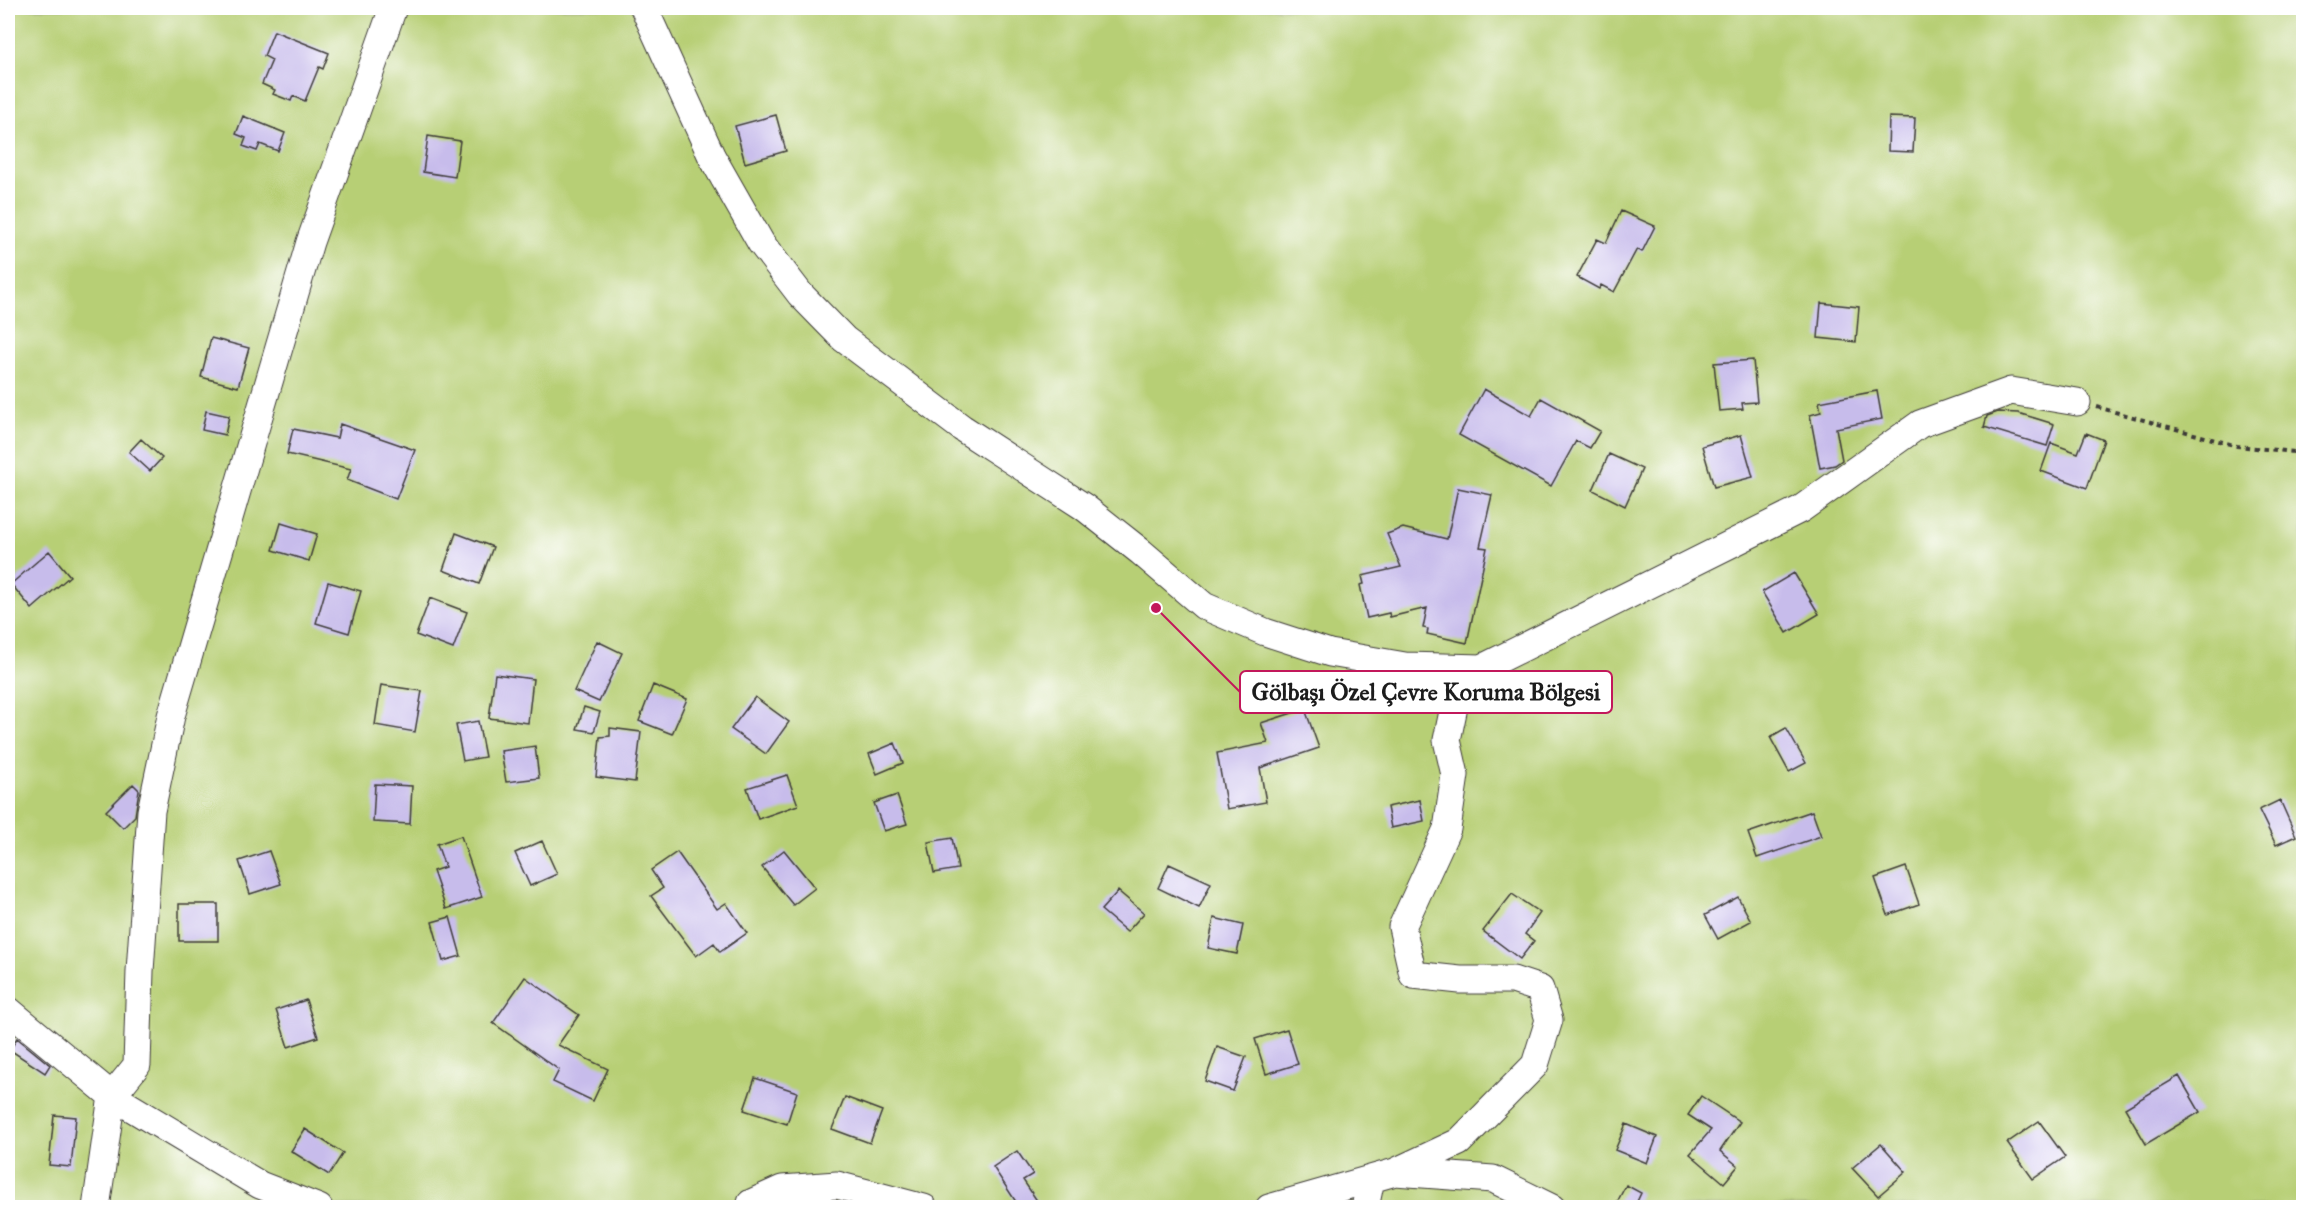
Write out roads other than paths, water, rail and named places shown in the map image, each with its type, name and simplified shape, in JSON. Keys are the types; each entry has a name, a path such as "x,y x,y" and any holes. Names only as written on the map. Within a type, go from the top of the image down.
{"street":[{"path":"96,1208 112,1096 137,1065 140,971 151,812 171,716 310,242 393,8"},
{"path":"644,8 712,157 761,243 800,294 844,339 962,428 1084,507 1142,552 1204,606 1264,632 1330,653 1405,666 1482,668"},
{"path":"1269,1208 1383,1175 1459,1142 1535,1065 1549,1020 1540,989 1514,980 1460,980 1413,975 1402,927 1447,829 1455,776 1447,740 1455,702 1482,668 1801,508 1920,424 2011,391 2077,402"},
{"path":"8,1010 112,1096 260,1185 318,1208"},
{"path":"1365,1208 1383,1175"},
{"path":"1383,1175 1493,1179 1552,1208"},
{"path":"750,1208 751,1203 782,1189 837,1185 924,1208"}],"place":[{"name":"Gölbaşı Özel Çevre Koruma Bölgesi","path":"1156,608"}]}
